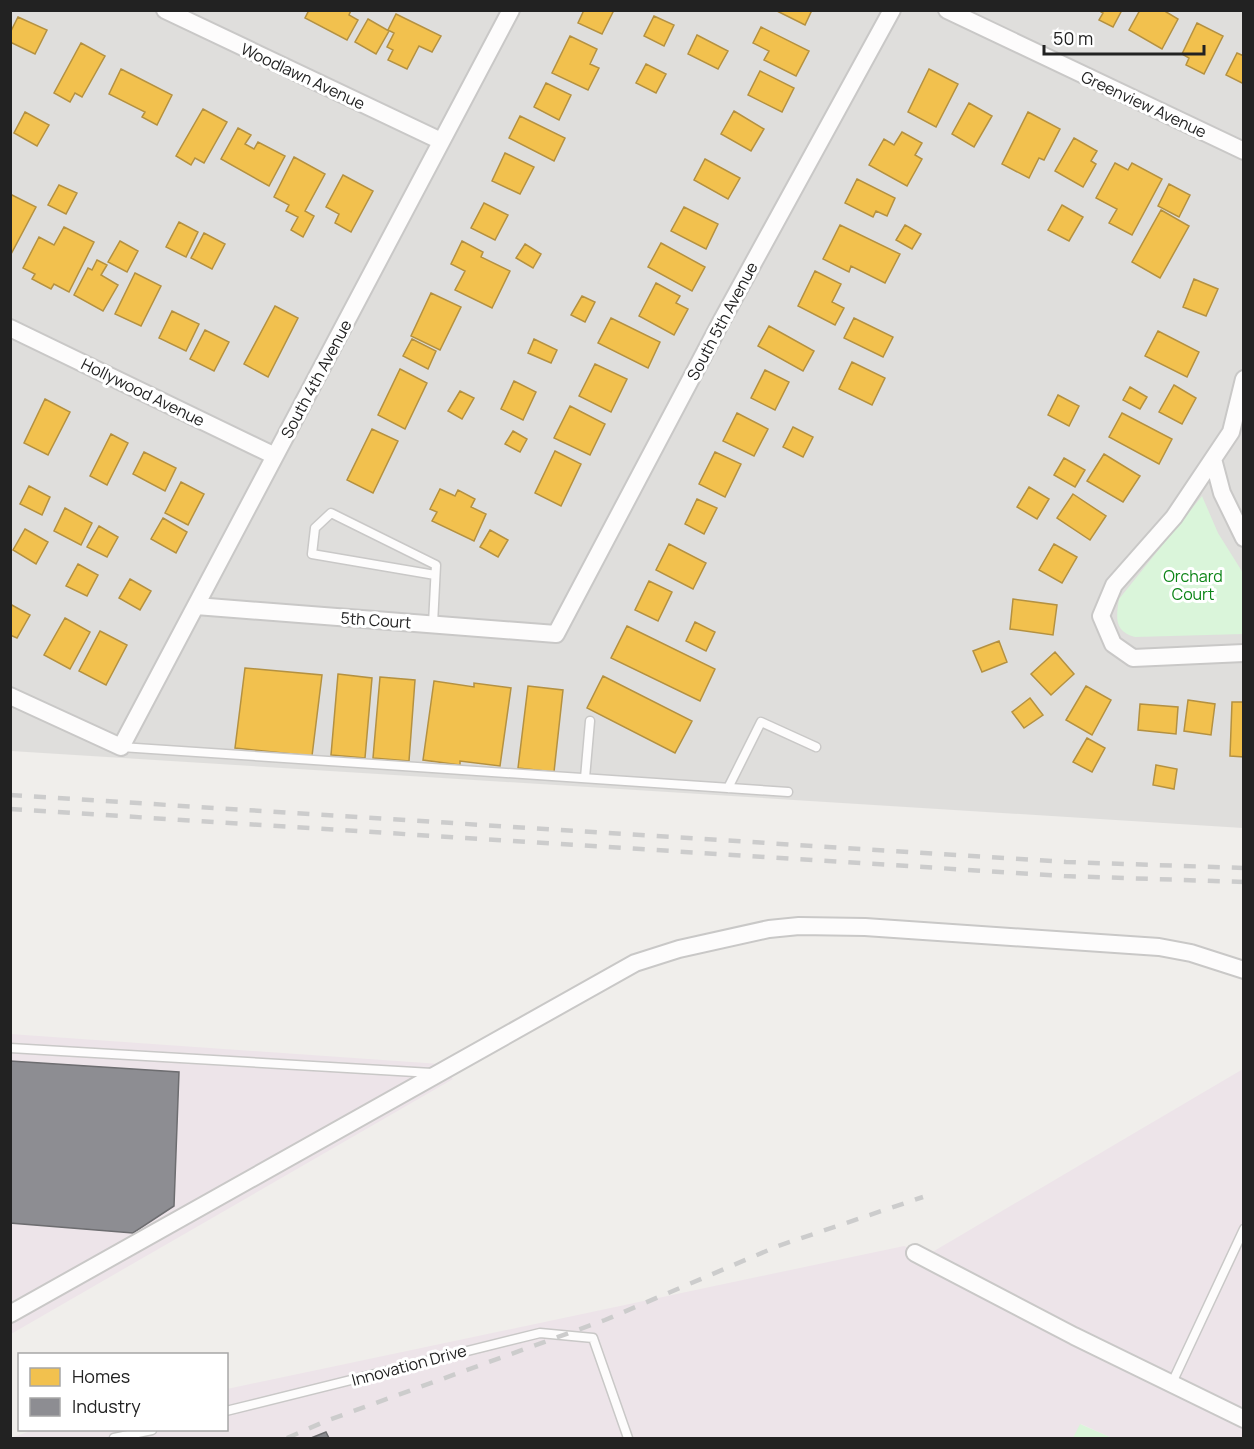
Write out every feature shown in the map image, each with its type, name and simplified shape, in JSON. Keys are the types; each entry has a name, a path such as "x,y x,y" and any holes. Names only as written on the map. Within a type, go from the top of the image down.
{"street":[{"name":"Woodlawn Avenue","path":"165,10 441,141"},
{"name":"South 4th Avenue","path":"121,747 511,10"},
{"name":"South 5th Avenue","path":"556,634 722,320 892,10"},
{"name":"Greenview Avenue","path":"947,10 1244,151"},
{"name":"Hollywood Avenue","path":"10,328 275,456"},
{"path":"1244,379 1231,432 1173,517 1114,585 1101,616 1113,644 1133,658 1244,653"},
{"path":"1213,459 1222,493 1244,538"},
{"name":"5th Court","path":"196,606 556,634"},
{"path":"10,696 121,747"},
{"path":"10,1314 635,963 679,949 769,929 799,926 864,927 1159,947 1191,953 1244,970"},
{"path":"915,1253 1171,1385 1244,1419"}],"lane":[{"path":"433,624 436,565 331,513 315,528 312,554 435,575"},
{"path":"585,778 590,721"},
{"path":"728,788 761,722 816,747"},
{"path":"121,747 788,792"},
{"path":"10,1048 439,1073"},
{"path":"1171,1385 1244,1229"},
{"name":"Innovation Drive","path":"228,1411 540,1333 593,1338 628,1438"},
{"path":"114,1438 147,1431"}],"shaded area":[{"path":"10,11 1243,11 1243,828 11,751"},
{"path":"10,1034 440,1064 453,1079 11,1334"},
{"path":"1243,1069 1243,1438 1112,1438 1081,1424 1073,1438 11,1438 30,1431 228,1431 228,1389 904,1246 929,1254"}],"green space":[{"name":"Orchard Court","path":"1202,496 1218,533 1243,573 1243,634 1135,637 1128,634 1118,623 1119,599"},
{"path":"1080,1424 1112,1438 1073,1438"}],"building: Homes":[{"path":"309,10 351,10 349,15 358,20 347,40 305,18"},
{"path":"584,10 614,10 602,34 578,23"},
{"path":"775,10 812,10 805,25"},
{"path":"1098,10 1122,10 1113,27 1099,20 1103,13"},
{"path":"1140,10 1163,10 1178,19 1162,49 1129,30"},
{"path":"396,14 441,36 432,52 419,46 407,69 388,60 393,50 387,47 394,33 388,30"},
{"path":"654,16 674,25 664,46 644,36"},
{"path":"18,17 47,30 35,54 10,42 10,33"},
{"path":"368,19 389,31 376,54 355,42"},
{"path":"1197,23 1223,36 1204,74 1186,65 1189,58 1182,54"},
{"path":"761,27 809,51 796,76 764,60 769,51 753,43"},
{"path":"697,35 728,51 718,69 688,54"},
{"path":"570,36 597,49 590,64 599,68 588,90 552,73"},
{"path":"81,43 105,56 82,97 75,93 70,102 54,93"},
{"path":"1237,53 1244,56 1244,84 1226,75"},
{"path":"646,64 666,74 656,93 636,83"},
{"path":"121,69 172,95 157,125 142,117 145,112 109,94"},
{"path":"929,69 958,84 936,127 908,112"},
{"path":"760,71 794,88 782,112 748,95"},
{"path":"546,83 571,95 559,120 534,107"},
{"path":"969,103 992,116 974,147 952,134"},
{"path":"203,109 227,122 204,163 195,158 191,165 176,156"},
{"path":"734,111 764,129 751,151 721,134"},
{"path":"25,112 49,125 37,146 14,133"},
{"path":"1028,112 1060,129 1044,160 1039,158 1029,178 1002,164"},
{"path":"520,116 565,138 554,161 509,138"},
{"path":"238,128 251,135 245,144 254,149 258,142 285,156 269,186 221,159"},
{"path":"902,132 922,143 915,155 922,159 907,186 869,165 884,139 894,145"},
{"path":"1074,138 1097,151 1091,161 1096,164 1083,187 1055,171"},
{"path":"505,153 534,167 520,194 492,181"},
{"path":"294,157 325,174 305,211 314,216 303,237 291,230 298,217 286,211 289,205 274,197"},
{"path":"705,159 740,178 728,199 694,180"},
{"path":"1115,163 1128,170 1132,163 1162,179 1132,235 1109,223 1117,209 1096,198"},
{"path":"343,175 373,191 351,232 335,223 339,214 326,207"},
{"path":"857,179 895,198 887,216 876,211 873,217 845,203"},
{"path":"1169,184 1190,195 1179,217 1158,206"},
{"path":"59,185 77,193 66,214 48,205"},
{"path":"10,194 36,207 10,256"},
{"path":"484,203 508,215 495,240 471,228"},
{"path":"1062,205 1083,217 1069,241 1048,230"},
{"path":"684,207 718,224 706,249 671,231"},
{"path":"1161,210 1189,226 1160,278 1132,262"},
{"path":"179,222 198,232 186,257 166,247"},
{"path":"840,225 900,254 885,283 851,266 849,272 823,259"},
{"path":"905,225 921,234 912,249 896,240"},
{"path":"64,227 94,242 69,292 54,284 51,289 32,279 35,274 23,268 39,237 54,245"},
{"path":"204,233 225,244 212,269 191,258"},
{"path":"120,241 138,251 127,272 108,262"},
{"path":"462,241 483,252 481,257 510,271 492,308 455,290 465,271 451,264"},
{"path":"661,243 705,267 692,291 648,267"},
{"path":"525,244 541,254 533,268 516,258"},
{"path":"97,260 107,265 101,275 118,285 103,311 74,295 88,268 92,270"},
{"path":"815,271 841,284 832,302 844,308 835,325 798,306"},
{"path":"135,273 161,286 141,326 115,314"},
{"path":"1194,279 1218,289 1206,316 1183,307"},
{"path":"656,283 680,296 676,303 688,309 674,335 639,316"},
{"path":"431,293 461,307 440,350 411,336"},
{"path":"582,296 595,302 585,322 571,315"},
{"path":"275,306 298,318 268,377 244,364"},
{"path":"172,311 199,324 186,351 159,338"},
{"path":"611,318 660,342 648,368 598,343"},
{"path":"854,318 893,337 883,357 844,338"},
{"path":"769,326 814,351 803,371 758,346"},
{"path":"205,330 229,342 214,371 190,359"},
{"path":"1158,331 1199,352 1187,377 1145,356"},
{"path":"412,339 436,351 428,369 403,356"},
{"path":"534,339 557,350 551,363 528,353"},
{"path":"852,362 885,378 872,405 839,389"},
{"path":"595,364 627,379 611,412 579,396"},
{"path":"400,369 427,383 405,429 378,415"},
{"path":"765,370 789,382 775,410 751,398"},
{"path":"514,381 536,392 523,420 501,409"},
{"path":"1174,385 1196,398 1182,424 1159,412"},
{"path":"1130,387 1147,397 1140,409 1123,400"},
{"path":"460,391 474,398 462,419 448,411"},
{"path":"1058,395 1079,406 1069,426 1048,415"},
{"path":"45,399 70,412 48,455 24,443"},
{"path":"570,406 605,424 590,455 554,438"},
{"path":"737,413 768,429 754,456 723,441"},
{"path":"1122,413 1172,439 1159,464 1109,437"},
{"path":"793,427 813,437 803,457 783,447"},
{"path":"372,429 398,441 373,493 347,480"},
{"path":"513,431 527,439 520,452 505,444"},
{"path":"111,434 128,443 107,485 90,476"},
{"path":"555,451 581,464 561,506 535,493"},
{"path":"144,452 176,468 165,491 133,474"},
{"path":"715,452 741,464 725,497 699,484"},
{"path":"1104,454 1140,476 1123,502 1087,481"},
{"path":"1064,458 1085,470 1075,487 1054,475"},
{"path":"181,482 204,494 188,525 165,513"},
{"path":"29,486 50,497 42,515 20,504"},
{"path":"1029,487 1049,499 1037,519 1017,507"},
{"path":"440,489 455,496 458,490 475,499 471,507 486,514 474,541 432,521 437,512 430,509"},
{"path":"1073,494 1106,516 1090,540 1057,518"},
{"path":"697,499 717,508 704,534 685,524"},
{"path":"65,508 92,523 81,545 54,531"},
{"path":"163,518 187,532 176,553 151,539"},
{"path":"99,526 118,537 107,557 87,547"},
{"path":"25,529 48,542 36,564 13,550"},
{"path":"490,530 508,540 498,557 480,547"},
{"path":"669,544 706,563 693,589 656,570"},
{"path":"1054,544 1077,557 1062,583 1039,570"},
{"path":"78,564 98,575 87,596 66,586"},
{"path":"130,579 151,591 140,610 119,598"},
{"path":"649,581 672,592 658,621 635,610"},
{"path":"1013,599 1057,605 1053,635 1010,629"},
{"path":"10,604 30,615 17,638 10,635"},
{"path":"65,618 90,632 70,669 44,655"},
{"path":"695,622 715,632 706,651 686,641"},
{"path":"627,626 715,669 700,701 611,658"},
{"path":"100,631 127,645 106,685 79,671"},
{"path":"999,641 1007,662 982,672 973,651"},
{"path":"1055,652 1074,674 1051,695 1031,674"},
{"path":"245,668 322,675 312,756 235,748"},
{"path":"338,674 372,678 365,758 331,755"},
{"path":"603,676 692,721 675,753 587,708"},
{"path":"380,677 415,680 409,761 373,758"},
{"path":"434,681 474,687 474,683 511,688 500,766 460,761 460,765 423,760"},
{"path":"528,686 563,690 554,772 518,768"},
{"path":"1086,686 1111,700 1092,735 1066,720"},
{"path":"1030,698 1043,715 1024,728 1012,712"},
{"path":"1188,700 1215,704 1211,735 1184,731"},
{"path":"1232,702 1244,702 1244,757 1230,756"},
{"path":"1140,704 1178,707 1176,734 1138,730"},
{"path":"1087,738 1105,748 1092,772 1073,762"},
{"path":"1156,765 1177,769 1174,789 1153,785"}],"building: Industry":[{"path":"10,1061 179,1072 174,1206 133,1233 10,1223"},
{"path":"326,1432 329,1438 311,1438"}],"railway":[{"path":"10,795 1066,862 1244,868"},
{"path":"10,809 1064,876 1244,882"},
{"path":"287,1438 326,1421 605,1320 778,1246 923,1197"}]}
